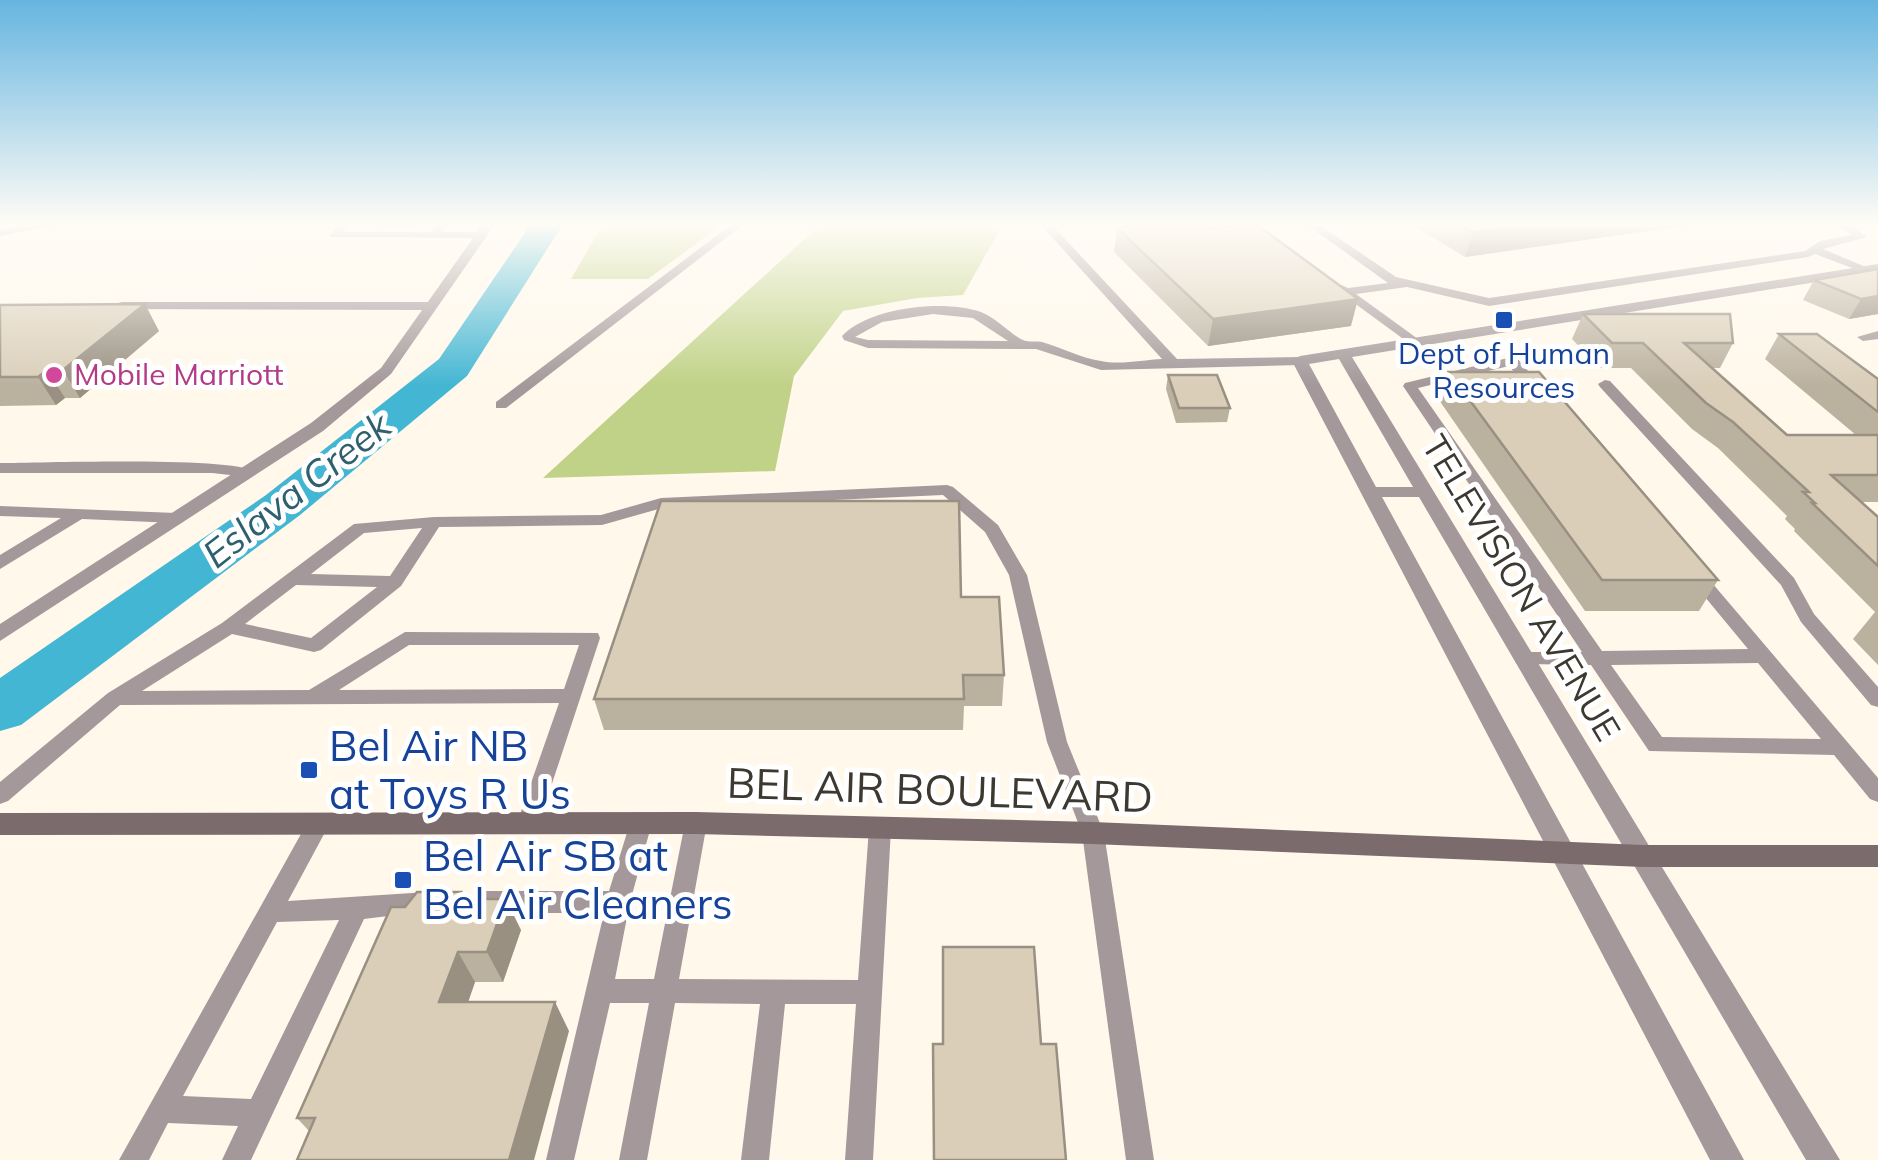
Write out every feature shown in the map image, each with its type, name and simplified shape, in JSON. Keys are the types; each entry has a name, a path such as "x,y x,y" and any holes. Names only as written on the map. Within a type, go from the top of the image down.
{"street":[{"path":"0,634 317,426 386,371 451,278"},
{"path":"1728,1160 1300,361 1815,278"},
{"name":"TELEVISION AVENUE","path":"1343,354 1824,1160"},
{"path":"1371,492 1426,492"},
{"name":"BEL AIR BOULEVARD","path":"0,824 696,824 1092,833 1642,856 1878,856"}],"lane":[{"path":"501,405 668,278"},
{"path":"1094,278 1173,363"},
{"path":"1388,278 1489,302 1643,278"},
{"path":"1331,280 1413,342"},
{"path":"1346,292 1404,284"},
{"path":"1489,302 1521,324"},
{"path":"116,306 431,306"},
{"path":"1020,345 1004,328 983,317 947,307 879,319 860,325 848,336 868,344 1051,348 1083,363 1101,366 1300,361"},
{"path":"1863,338 1878,335"},
{"path":"1550,405 1512,361 1410,386 1656,745 1839,747"},
{"path":"1604,384 1788,582 1807,618 1878,700"},
{"path":"0,468 212,468 248,472"},
{"path":"0,795 115,698 228,627 360,528 434,522 602,520 661,502 947,490 992,529 1018,574 1058,742 1092,833 1140,1160"},
{"path":"0,511 176,518"},
{"path":"0,563 82,512"},
{"path":"228,627 314,644 395,582 434,522"},
{"path":"1677,553 1878,792"},
{"path":"292,579 395,582"},
{"path":"313,697 405,640 592,638 528,823"},
{"path":"1524,659 1766,656"},
{"path":"115,698 572,696"},
{"path":"132,1160 319,822"},
{"path":"560,1160 618,902 641,824"},
{"path":"633,1160 696,824"},
{"path":"860,1160 880,828"},
{"path":"270,912 459,902 618,902"},
{"path":"236,1160 357,909"},
{"path":"600,991 870,992"},
{"path":"754,1160 774,992"},
{"path":"161,1109 259,1113"}],"green space":[{"path":"572,278 649,278 648,279"},
{"path":"762,278 973,278 963,295 917,298 843,311 794,376 775,471 543,478"}],"building":[{"path":"1170,278 1330,278 1358,299 1213,319"},
{"path":"1878,278 1878,296 1861,299 1814,280"},
{"path":"145,304 63,370 47,370 38,377 0,377 0,305"},
{"path":"1583,314 1730,314 1733,343 1684,343 1787,435 1878,435 1878,475 1831,475 1878,517 1878,566 1803,492 1809,492 1643,343 1612,343"},
{"path":"1779,334 1817,334 1878,379 1878,412"},
{"path":"1449,372 1539,372 1718,580 1602,580"},
{"path":"1168,375 1217,375 1230,408 1179,408"},
{"path":"661,501 959,501 961,597 999,597 1004,675 963,675 964,699 594,699"},
{"path":"417,892 461,892 458,899 506,899 487,952 458,952 439,1002 555,1002 509,1160 297,1160 315,1118 297,1118 391,907 405,907"},
{"path":"943,947 1034,947 1041,1044 1056,1044 1066,1160 934,1160 933,1044 943,1044"}],"waterway":[{"name":"Eslava Creek","path":"0,709 283,505 453,367 511,278"}],"place":[{"name":"Dept of Human Resources","path":"1504,320"},
{"name":"Mobile Marriott","path":"54,375"},
{"name":"Bel Air NB at Toys R Us","path":"309,770"},
{"name":"Bel Air SB at Bel Air Cleaners","path":"403,880"}]}
